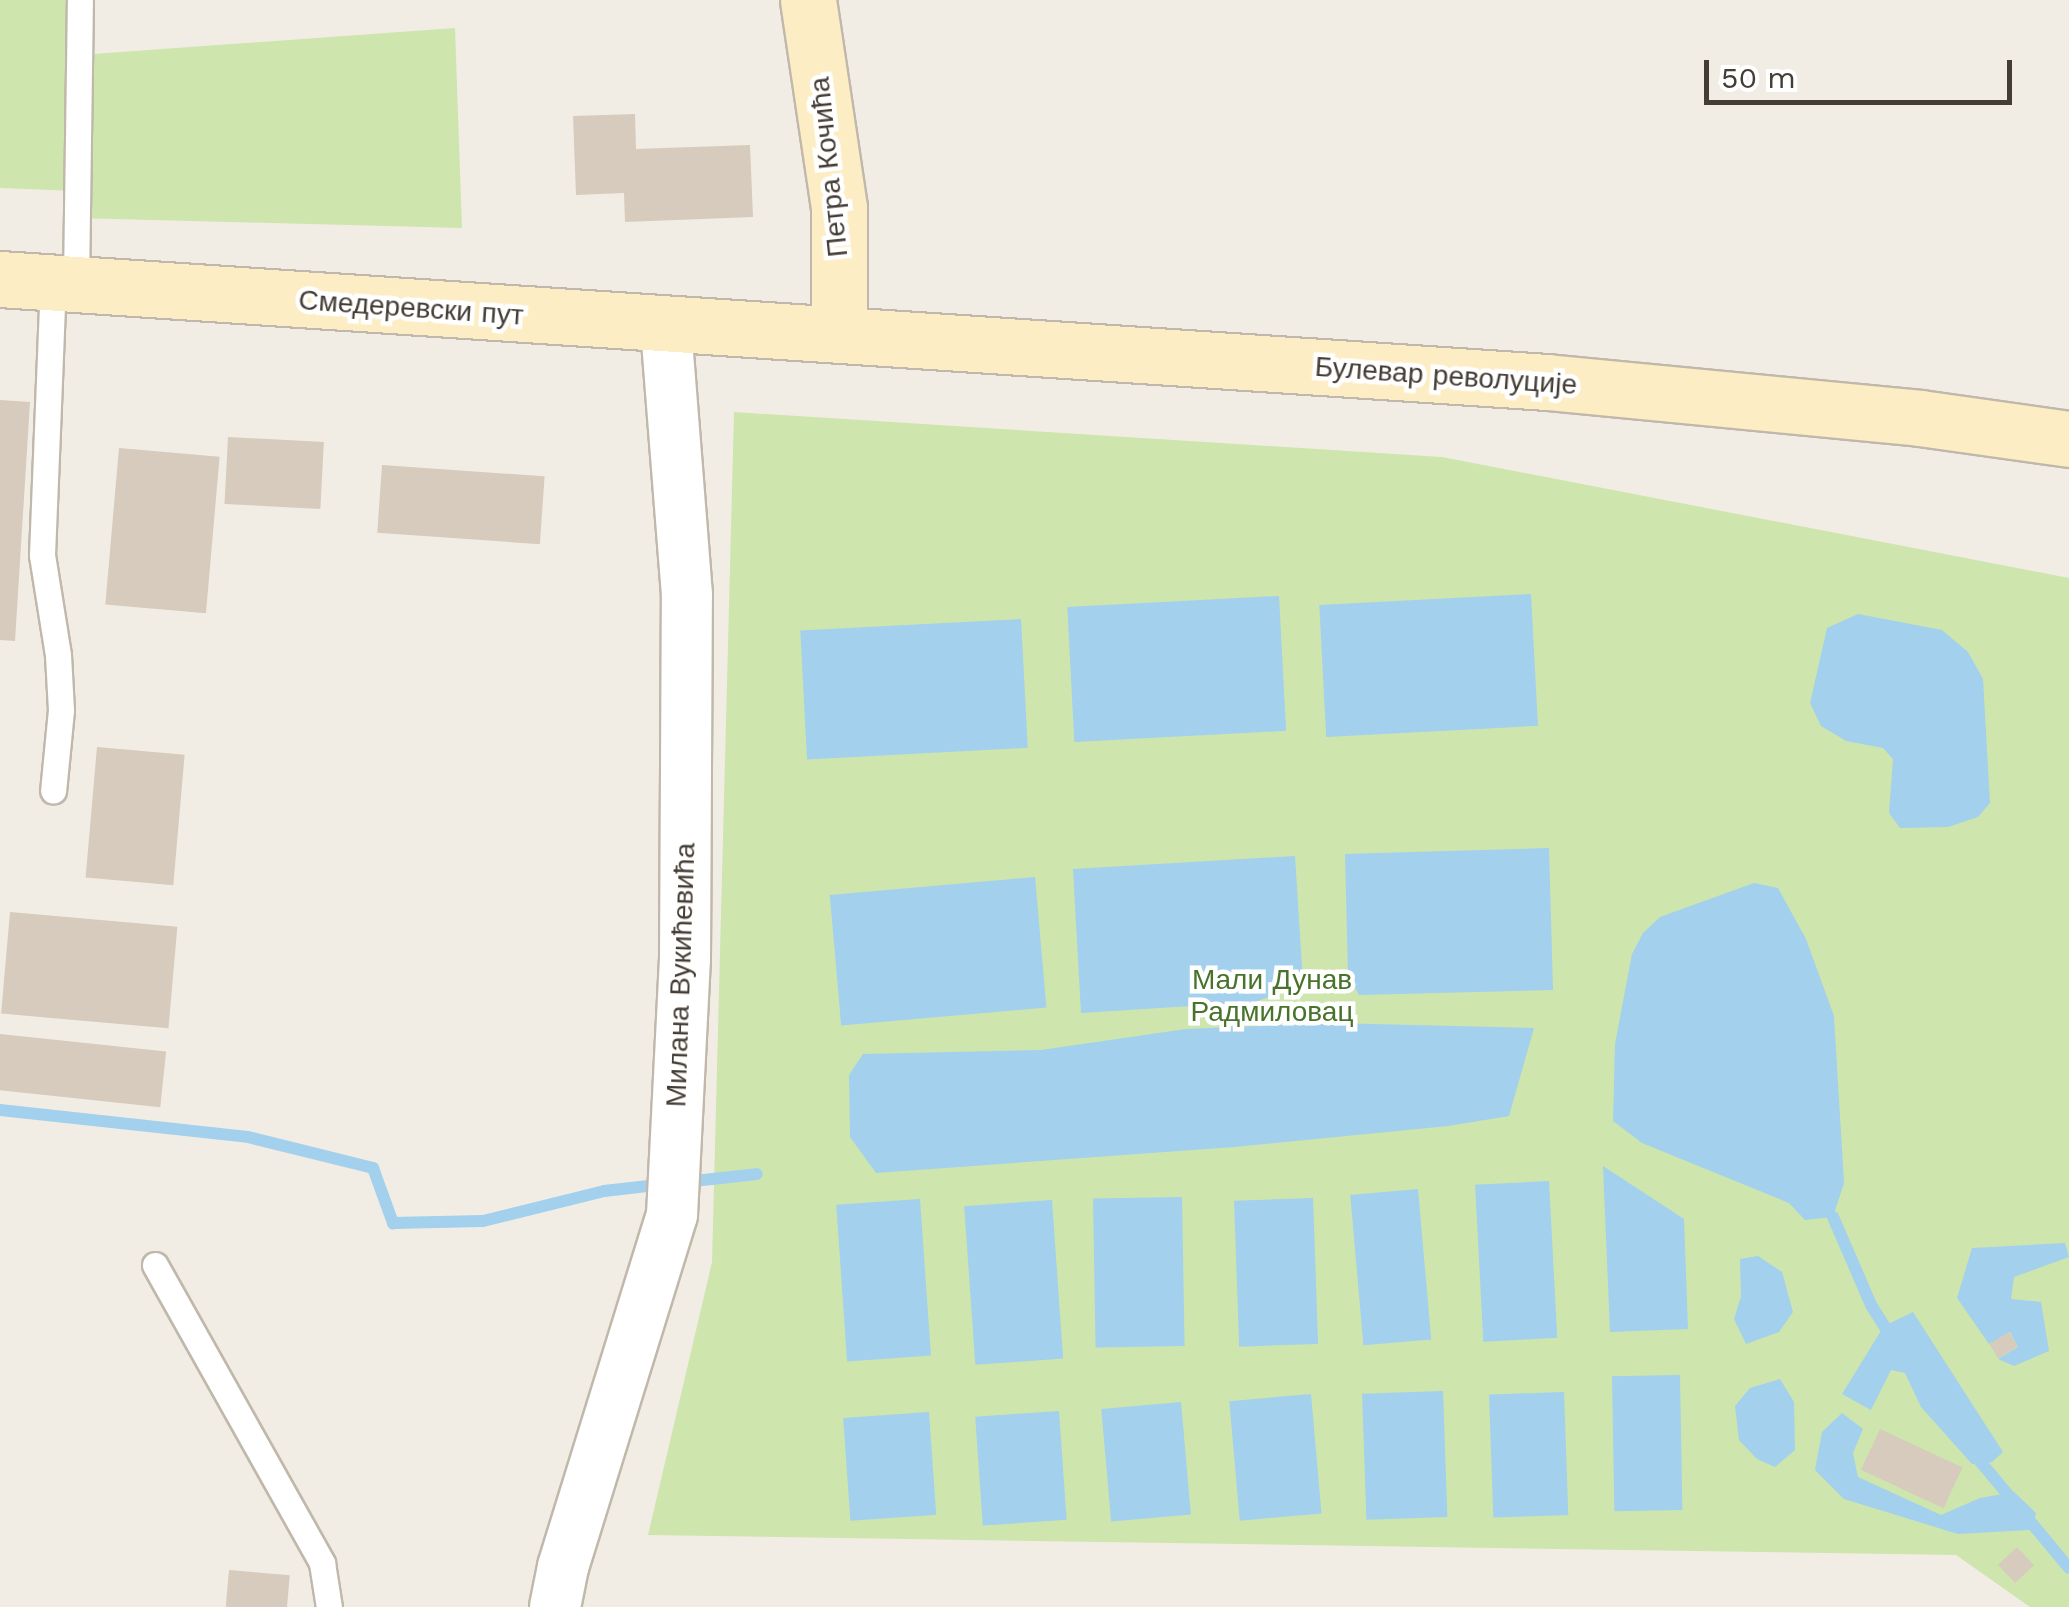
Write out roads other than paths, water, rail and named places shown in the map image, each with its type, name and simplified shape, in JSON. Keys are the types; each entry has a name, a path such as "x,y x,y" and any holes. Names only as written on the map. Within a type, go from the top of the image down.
{"main road":[{"name":"Петра Кочића","path":"808,0 838,208 830,334"},
{"name":"Смедеревски пут","path":"43,281 666,326 830,334"},
{"name":"Булевар револуције","path":"830,334 1547,382 1920,418 2069,439"}],"street":[{"name":"Милана Вукићевића","path":"556,1607 564,1567 672,1215 685,958 687,595 666,326"}],"lane":[{"path":"53,791 61,710 42,555 43,281 80,0"},
{"path":"155,1265 322,1564 328,1607"}],"water":[{"path":"1531,594 1538,726 1326,737 1319,605"},
{"path":"1279,596 1286,731 1074,742 1067,607"},
{"path":"1858,614 1942,630 1968,652 1983,679 1990,803 1978,817 1948,827 1900,828 1889,813 1893,759 1883,748 1846,741 1821,726 1810,703 1827,628"},
{"path":"1021,619 1028,748 807,759 800,631"},
{"path":"1549,848 1553,990 1359,995 1348,975 1345,854"},
{"path":"1295,856 1303,984 1255,1002 1081,1013 1073,869"},
{"path":"1035,877 1046,1008 841,1025 830,895"},
{"path":"1754,883 1778,888 1806,939 1834,1016 1844,1183 1833,1217 1805,1220 1789,1203 1642,1143 1613,1121 1615,1044 1632,954 1643,933 1660,917"},
{"path":"1331,1023 1534,1028 1509,1116 1448,1126 1234,1147 876,1173 850,1137 849,1075 863,1054 1041,1050 1186,1029"},
{"path":"1603,1166 1684,1219 1688,1329 1610,1332"},
{"path":"1549,1181 1557,1338 1483,1342 1475,1185"},
{"path":"1418,1189 1431,1339 1363,1345 1350,1195"},
{"path":"1182,1197 1185,1346 1096,1348 1093,1199"},
{"path":"1313,1198 1318,1344 1239,1347 1234,1201"},
{"path":"920,1199 931,1356 847,1361 836,1205"},
{"path":"1052,1200 1063,1359 975,1365 964,1206"},
{"path":"2065,1243 2069,1257 2014,1277 2011,1299 2041,1302 2049,1351 2014,1366 1998,1359 2018,1347 2010,1332 1989,1344 1957,1298 1972,1248"},
{"path":"1758,1256 1782,1272 1793,1312 1779,1332 1746,1344 1734,1319 1741,1296 1740,1259"},
{"path":"1913,1312 2003,1452 1992,1462 1972,1464 1921,1407 1905,1373 1891,1370 1871,1410 1842,1394 1884,1326"},
{"path":"1680,1375 1682,1510 1614,1511 1612,1376"},
{"path":"1780,1379 1794,1402 1795,1450 1775,1467 1757,1459 1739,1440 1735,1406 1750,1388"},
{"path":"1443,1391 1447,1517 1366,1520 1362,1394"},
{"path":"1564,1392 1568,1515 1493,1518 1489,1395"},
{"path":"1311,1394 1321,1514 1240,1521 1229,1401"},
{"path":"1181,1402 1191,1515 1111,1522 1101,1409"},
{"path":"1059,1411 1067,1520 983,1526 975,1417"},
{"path":"929,1412 936,1515 850,1521 843,1418"},
{"path":"1842,1413 1863,1429 1853,1453 1858,1477 1941,1515 1980,1498 2014,1492 2036,1513 2033,1526 2029,1530 1958,1534 1844,1499 1815,1470 1822,1432"}],"waterway":[{"path":"0,1110 248,1137 373,1168 393,1223 483,1221 604,1191 665,1184"},
{"path":"685,1182 757,1174"},
{"path":"1833,1217 1871,1305 1893,1340"},
{"path":"1974,1454 2069,1568"}],"park label":[{"name":"Мали Дунав Радмиловац","path":"1272,996"}]}
